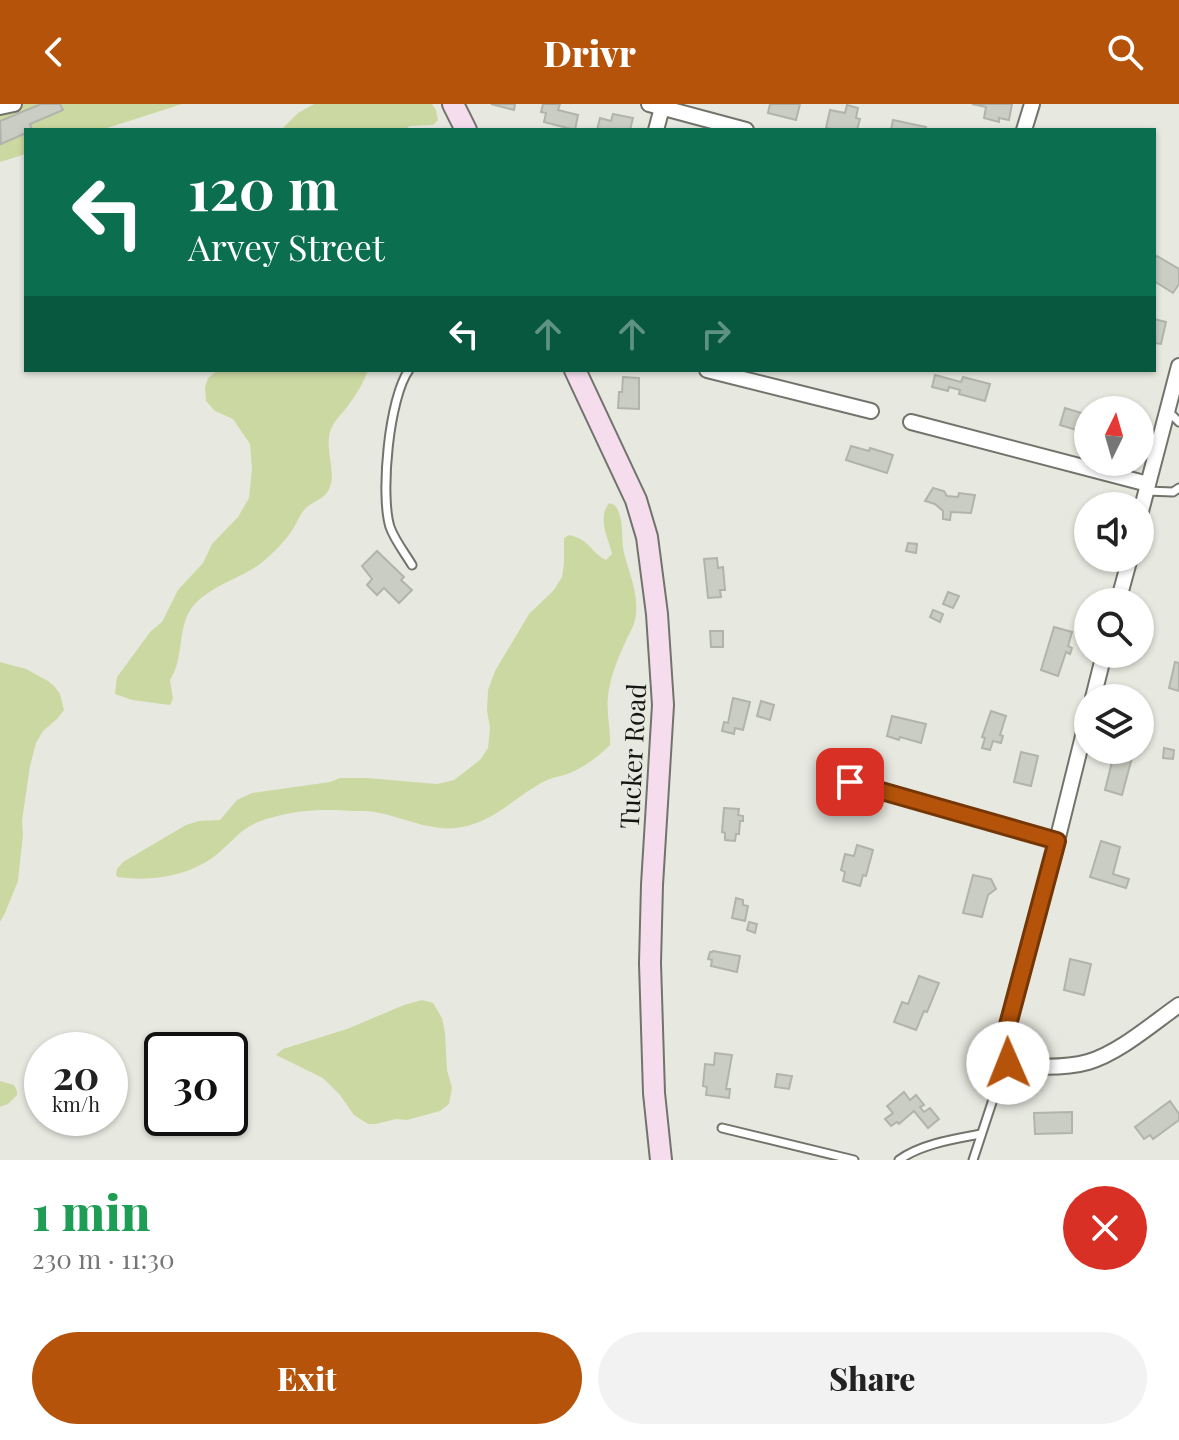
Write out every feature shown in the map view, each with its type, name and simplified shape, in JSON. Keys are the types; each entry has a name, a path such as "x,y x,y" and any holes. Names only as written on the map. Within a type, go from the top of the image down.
{"main road":[{"path":"453,104 465,128"},
{"name":"Tucker Road","path":"576,372 636,500 648,546 657,614 663,705 650,963 654,1093 661,1160"}],"street":[{"path":"0,107 14,104"},
{"path":"1025,128 1032,104"},
{"path":"656,128 658,105 739,128"},
{"path":"1146,492 1179,367"},
{"path":"715,372 871,411"},
{"path":"911,422 1147,487"},
{"path":"1076,764 1002,1048 1006,1060 1012,1065 1022,1066 1069,1065 1089,1061 1120,1046 1179,1005"},
{"path":"850,782 1057,841"}],"lane":[{"path":"408,372 397,395 387,461 389,525 412,565"},
{"path":"1167,410 1179,422"},
{"path":"1147,487 1173,492 1179,488"},
{"path":"973,1160 1006,1060"},
{"path":"722,1128 854,1160"},
{"path":"899,1160 910,1153 981,1134"}],"green space":[{"path":"0,104 182,104 107,128 24,128 24,155 0,162"},
{"path":"314,104 432,104 438,120 433,125 407,128 283,128 298,113"},
{"path":"216,372 367,372 330,432 332,481 324,496 304,510 288,536 266,559 202,597 188,613 178,662 170,680 173,699 170,705 132,700 115,694 117,677 151,631 162,622 178,590 203,563 212,544 238,517 249,498 252,469 250,444 233,419 215,411 206,401 208,378"},
{"path":"609,503 616,507 620,515 623,548 634,586 636,611 609,689 610,745 587,764 547,780 475,824 441,828 370,811 302,811 252,825 206,862 182,873 143,879 116,875 123,862 186,825 220,820 237,800 252,793 340,778 437,784 454,780 480,760 488,748 488,690 495,671 529,614 554,590 562,577 564,538 569,535 582,540 606,560 612,554 604,522"},
{"path":"0,662 26,669 48,681 60,694 64,710 43,731 36,743 22,821 18,881 0,922"},
{"path":"422,1000 433,1003 442,1018 445,1033 447,1070 452,1088 449,1104 440,1111 407,1120 368,1124 354,1115 323,1078 276,1055 283,1049 347,1029"},
{"path":"0,1081 14,1085 17,1095 0,1107"}],"building":[{"path":"41,104 60,104 63,110 30,124 31,128 24,128 24,134 1,144 0,121"},
{"path":"491,104 515,104 514,110"},
{"path":"543,104 560,104 558,110 578,115 575,128 544,122 546,113 541,112"},
{"path":"770,104 800,104 796,120 768,113"},
{"path":"972,104 1012,104 1009,120 999,118 999,122 984,118 986,107"},
{"path":"847,105 858,108 858,128 826,128 830,110 845,113"},
{"path":"613,114 633,118 630,128 598,128 600,118 611,121"},
{"path":"893,120 926,127 926,128 891,128"},
{"path":"1156,257 1179,269 1179,284 1173,293 1156,282"},
{"path":"1156,320 1166,322 1161,344 1156,343"},
{"path":"935,375 961,382 963,377 990,384 985,401 959,394 960,390 949,387 948,391 932,387"},
{"path":"623,377 639,378 639,409 618,408"},
{"path":"1065,408 1074,411 1074,429 1060,425"},
{"path":"851,446 893,455 887,473 846,460"},
{"path":"933,488 944,491 947,496 958,497 959,493 975,495 971,513 951,512 950,520 943,519 943,511 925,501"},
{"path":"908,543 917,544 916,553 906,551"},
{"path":"377,551 404,577 401,580 412,590 399,603 384,588 377,595 367,585 372,579 362,566"},
{"path":"717,558 718,568 723,567 725,590 720,590 721,597 708,598 704,559"},
{"path":"948,592 959,596 953,608 943,604"},
{"path":"933,610 943,614 940,622 930,617"},
{"path":"1054,627 1072,632 1068,646 1072,648 1070,654 1066,652 1058,676 1041,670"},
{"path":"710,631 723,631 723,647 711,647"},
{"path":"1175,662 1179,663 1179,691 1169,688"},
{"path":"733,698 750,702 743,730 735,728 734,734 722,731 724,722 728,723"},
{"path":"761,701 774,705 770,720 757,716"},
{"path":"991,711 1006,716 1000,735 1003,736 1001,743 993,741 990,750 982,748 985,738 982,737"},
{"path":"892,716 926,724 921,743 887,736"},
{"path":"1164,748 1174,750 1173,759 1163,758"},
{"path":"1021,752 1038,756 1031,786 1014,782"},
{"path":"1112,764 1130,764 1122,795 1105,790"},
{"path":"724,808 739,809 738,815 743,816 735,841 725,840 725,833 722,832"},
{"path":"1101,841 1120,847 1113,874 1129,879 1126,888 1090,877"},
{"path":"857,845 873,850 860,886 843,881 845,872 841,870 845,854 854,856"},
{"path":"973,875 991,879 996,889 988,895 982,917 963,913"},
{"path":"736,898 748,906 745,921 732,918"},
{"path":"749,922 757,924 755,933 747,930"},
{"path":"713,951 740,956 737,972 711,966 712,960 708,959"},
{"path":"1070,959 1091,964 1084,995 1064,990"},
{"path":"919,976 939,983 916,1030 894,1022 902,1002 908,1004"},
{"path":"715,1053 732,1055 726,1089 730,1089 729,1098 706,1095 707,1087 703,1086 705,1064 714,1065"},
{"path":"777,1074 792,1076 789,1089 775,1087"},
{"path":"904,1092 910,1100 916,1095 924,1105 920,1107 924,1112 930,1108 939,1119 928,1128 914,1111 899,1124 897,1122 891,1126 885,1119 893,1113 887,1106"},
{"path":"1170,1101 1179,1114 1179,1120 1153,1139 1150,1135 1144,1139 1135,1127"},
{"path":"1072,1112 1072,1133 1035,1134 1034,1113"}],"route":[{"path":"850,782 1057,841 1002,1048 1008,1063"}]}
